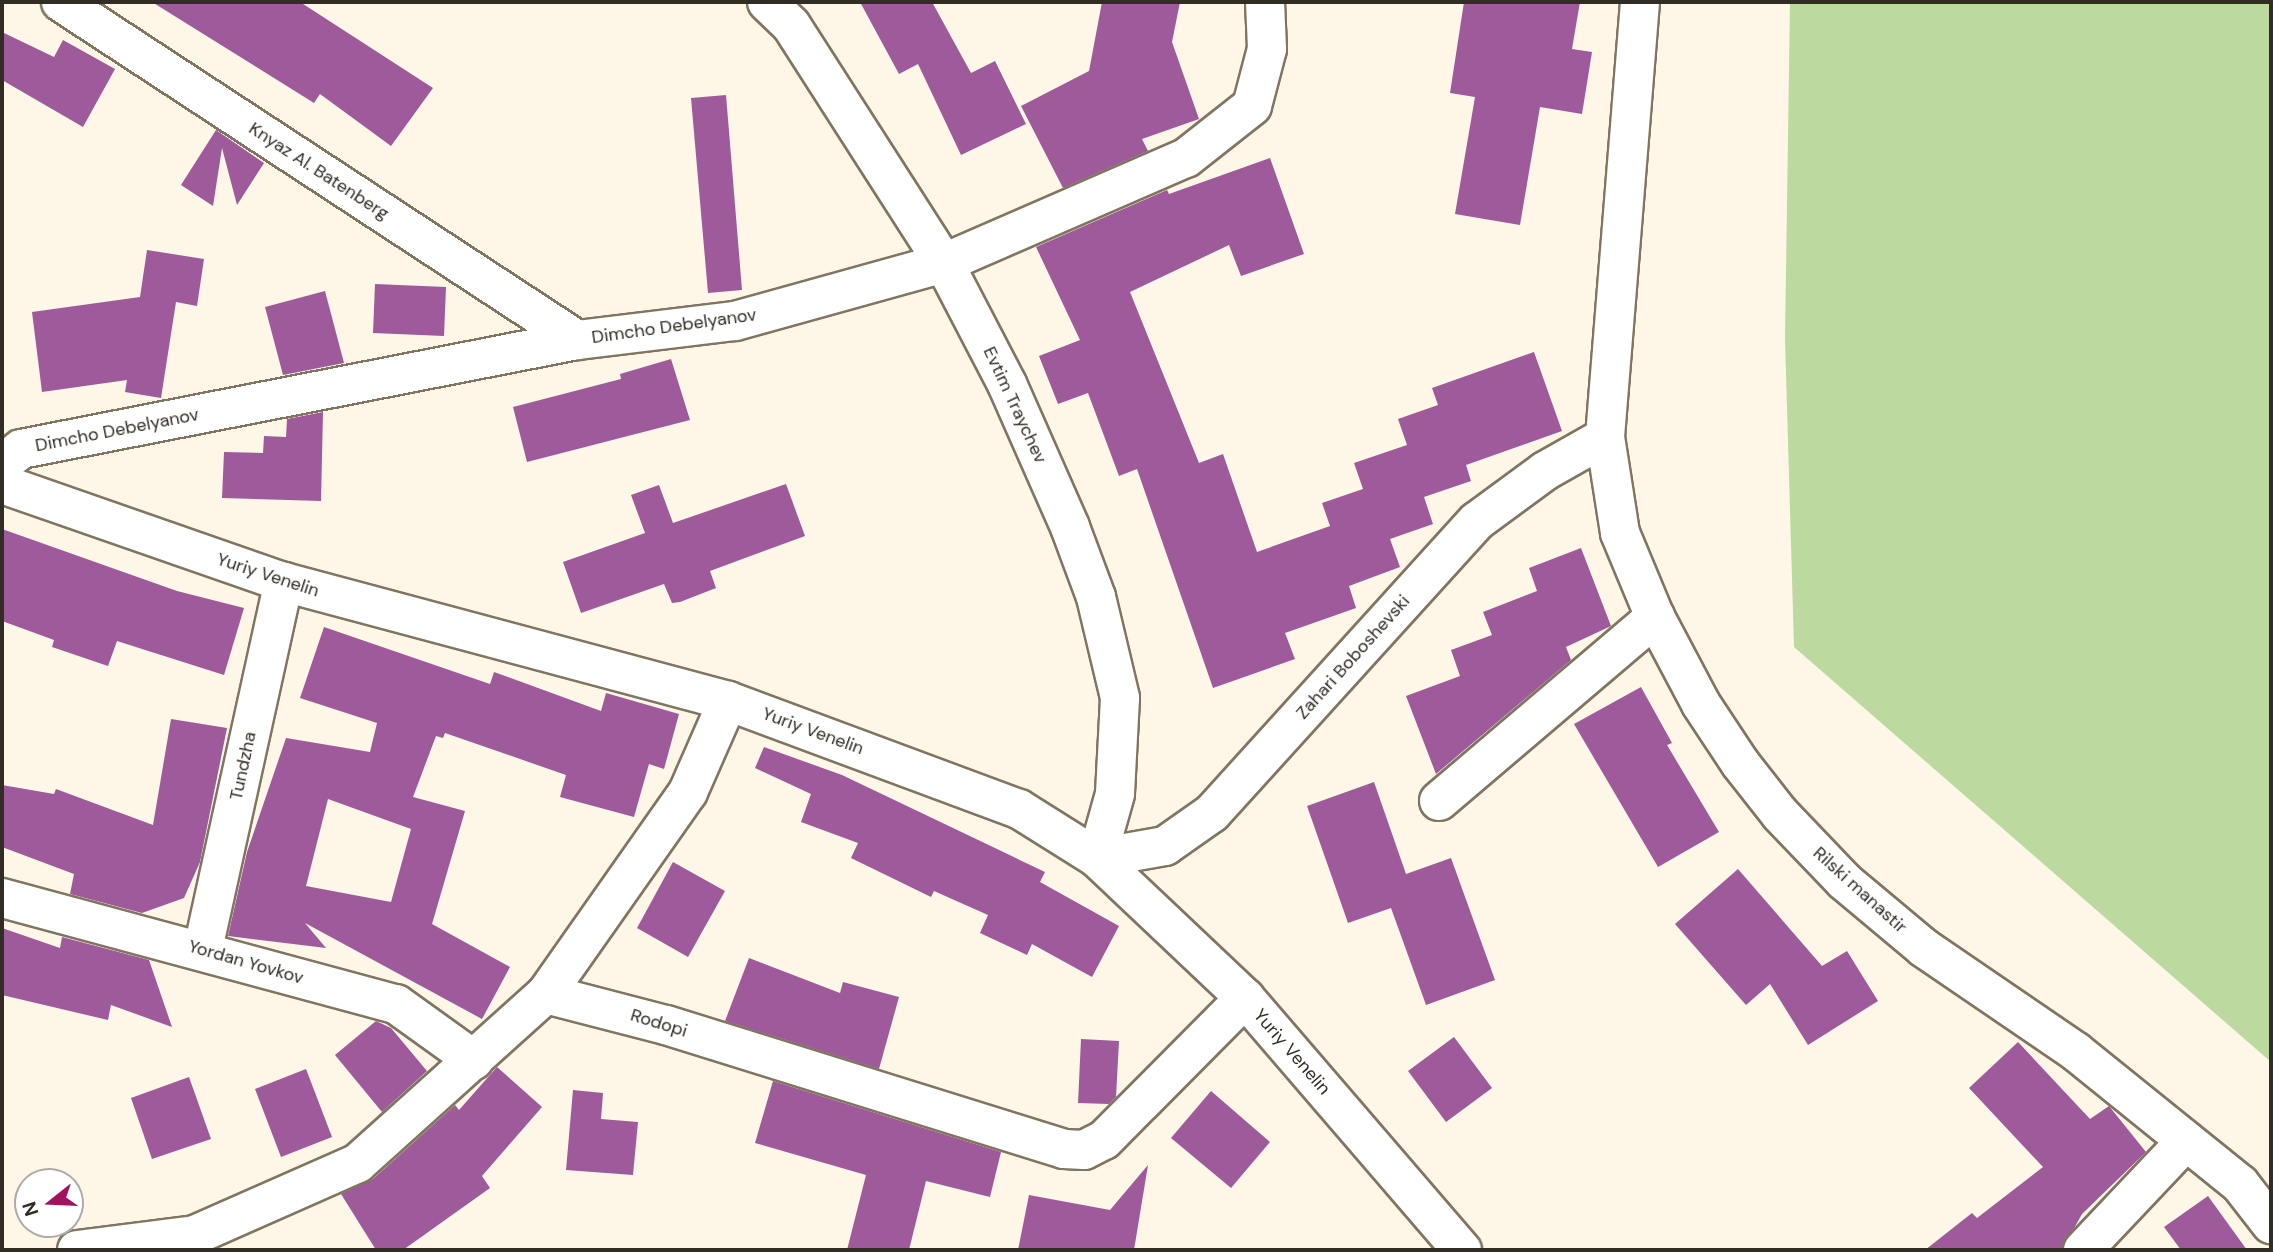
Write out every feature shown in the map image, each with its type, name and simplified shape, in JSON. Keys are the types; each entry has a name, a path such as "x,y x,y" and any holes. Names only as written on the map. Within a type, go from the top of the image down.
{"street":[{"name":"Knyaz Al. Batenberg","path":"61,2 577,340"},
{"name":"Evtim Traychev","path":"767,2 791,25 944,263 1007,384 1096,597 1120,698 1115,794 1097,858"},
{"name":"Dimcho Debelyanov","path":"2,464 21,449 577,340 735,321 944,263 1186,158 1252,106 1267,48 1265,2"},
{"name":"Rilski manastir","path":"1640,2 1605,437 1620,533 1655,617 1701,704 1740,763 1780,814 1844,881 1924,948 2075,1051 2240,1184 2271,1224"},
{"name":"Zahari Boboshevski","path":"1097,858 1165,846 1212,813 1477,521 1545,471 1605,437"},
{"name":"Yuriy Venelin","path":"2,484 284,582 728,701 1018,808 1097,858 1245,998 1462,1250"},
{"name":"Tundzha","path":"203,949 284,582"},
{"path":"1438,801 1655,617"},
{"path":"77,1250 195,1235 359,1163 546,994 688,792 728,701"},
{"name":"Yordan Yovkov","path":"2,898 203,949 396,1004 474,1060"},
{"name":"Rodopi","path":"546,994 666,1025 1064,1149 1084,1150 1104,1140 1245,998"},
{"path":"2083,1250 2186,1141"}],"green space":[{"path":"1790,2 2271,2 2271,1062 1794,647 1785,339"}],"building":[{"path":"152,2 300,2 433,88 391,146 320,94 314,103"},
{"path":"860,2 932,2 971,73 995,61 1026,124 961,155 918,64 899,74"},
{"path":"1102,2 1180,2 1172,42 1199,119 1142,139 1148,151 1063,188 1021,106 1089,71"},
{"path":"1464,2 1580,2 1572,49 1592,52 1582,114 1540,107 1520,225 1455,214 1475,97 1450,93"},
{"path":"2,32 54,57 63,40 115,69 83,127 2,80"},
{"path":"726,95 742,290 708,293 691,98"},
{"path":"216,130 264,163 237,205 222,148 213,206 181,185"},
{"path":"1270,158 1304,254 1241,276 1229,245 1130,292 1199,463 1223,454 1257,552 1330,526 1322,503 1363,489 1354,463 1407,445 1398,419 1438,405 1432,388 1534,352 1562,431 1466,465 1471,481 1424,497 1433,524 1390,539 1400,567 1349,586 1356,608 1285,633 1295,659 1213,688 1137,469 1119,476 1088,393 1058,404 1039,356 1080,340 1036,247 1167,190 1169,194"},
{"path":"147,250 204,259 197,306 176,302 161,398 125,392 127,380 42,392 32,312 140,297"},
{"path":"375,284 446,287 444,336 373,333"},
{"path":"325,291 344,363 283,375 265,307"},
{"path":"671,359 690,420 527,462 513,407 621,379 620,374"},
{"path":"323,412 321,501 222,498 224,452 263,453 264,436 286,437 287,419"},
{"path":"786,484 805,536 710,571 716,588 680,602 672,603 664,584 581,613 563,562 645,533 631,495 659,485 673,523"},
{"path":"2,529 177,591 244,608 224,675 117,641 108,666 52,647 54,640 2,621"},
{"path":"1581,548 1611,626 1566,647 1571,660 1436,774 1406,696 1460,676 1451,650 1492,635 1483,612 1537,591 1529,568"},
{"path":"324,627 490,684 494,672 601,711 606,693 679,714 664,769 649,764 634,817 560,797 566,775 445,733 443,738 436,736 413,797 465,811 432,924 510,967 482,1019 305,923 326,948 228,936 247,852 286,738 370,752 377,723 300,698","holes":["328,799 411,829 391,902 306,886"]},
{"path":"1641,687 1672,743 1667,745 1719,832 1658,867 1574,724"},
{"path":"171,719 227,728 200,862 184,898 142,913 70,894 74,874 2,847 2,785 54,794 56,789 153,825"},
{"path":"764,747 842,775 1045,872 1040,882 1119,926 1092,977 1032,944 1027,955 980,933 988,915 934,891 931,897 851,858 858,843 801,822 811,794 755,768"},
{"path":"1374,782 1406,874 1451,858 1495,980 1426,1005 1391,908 1348,923 1307,806"},
{"path":"673,862 725,891 688,957 637,928"},
{"path":"1738,869 1822,966 1847,951 1878,1001 1808,1045 1770,984 1746,1005 1675,924"},
{"path":"2,928 60,948 62,937 149,960 172,1027 111,1005 108,1020 2,995"},
{"path":"749,958 840,993 843,982 899,997 879,1069 725,1021"},
{"path":"376,1021 391,1028 427,1071 382,1112 335,1055"},
{"path":"1454,1037 1492,1088 1446,1122 1408,1071"},
{"path":"1081,1039 1119,1041 1116,1097 1109,1104 1078,1103"},
{"path":"2018,1042 2090,1119 2109,1106 2146,1152 2082,1214 2062,1250 1925,1250 1972,1213 1977,1218 2043,1167 1969,1088"},
{"path":"497,1067 542,1107 482,1176 490,1188 403,1250 376,1250 341,1194 373,1179 455,1105 459,1110"},
{"path":"306,1069 332,1137 281,1157 255,1089"},
{"path":"189,1077 211,1139 152,1159 131,1098"},
{"path":"773,1081 1001,1152 990,1197 926,1181 909,1250 847,1250 866,1175 755,1143"},
{"path":"573,1090 603,1093 601,1119 638,1122 633,1175 566,1170"},
{"path":"1211,1091 1270,1142 1231,1188 1171,1138"},
{"path":"1148,1165 1134,1250 1018,1250 1029,1195 1110,1210"},
{"path":"2208,1196 2247,1250 2181,1250 2164,1227"}]}
